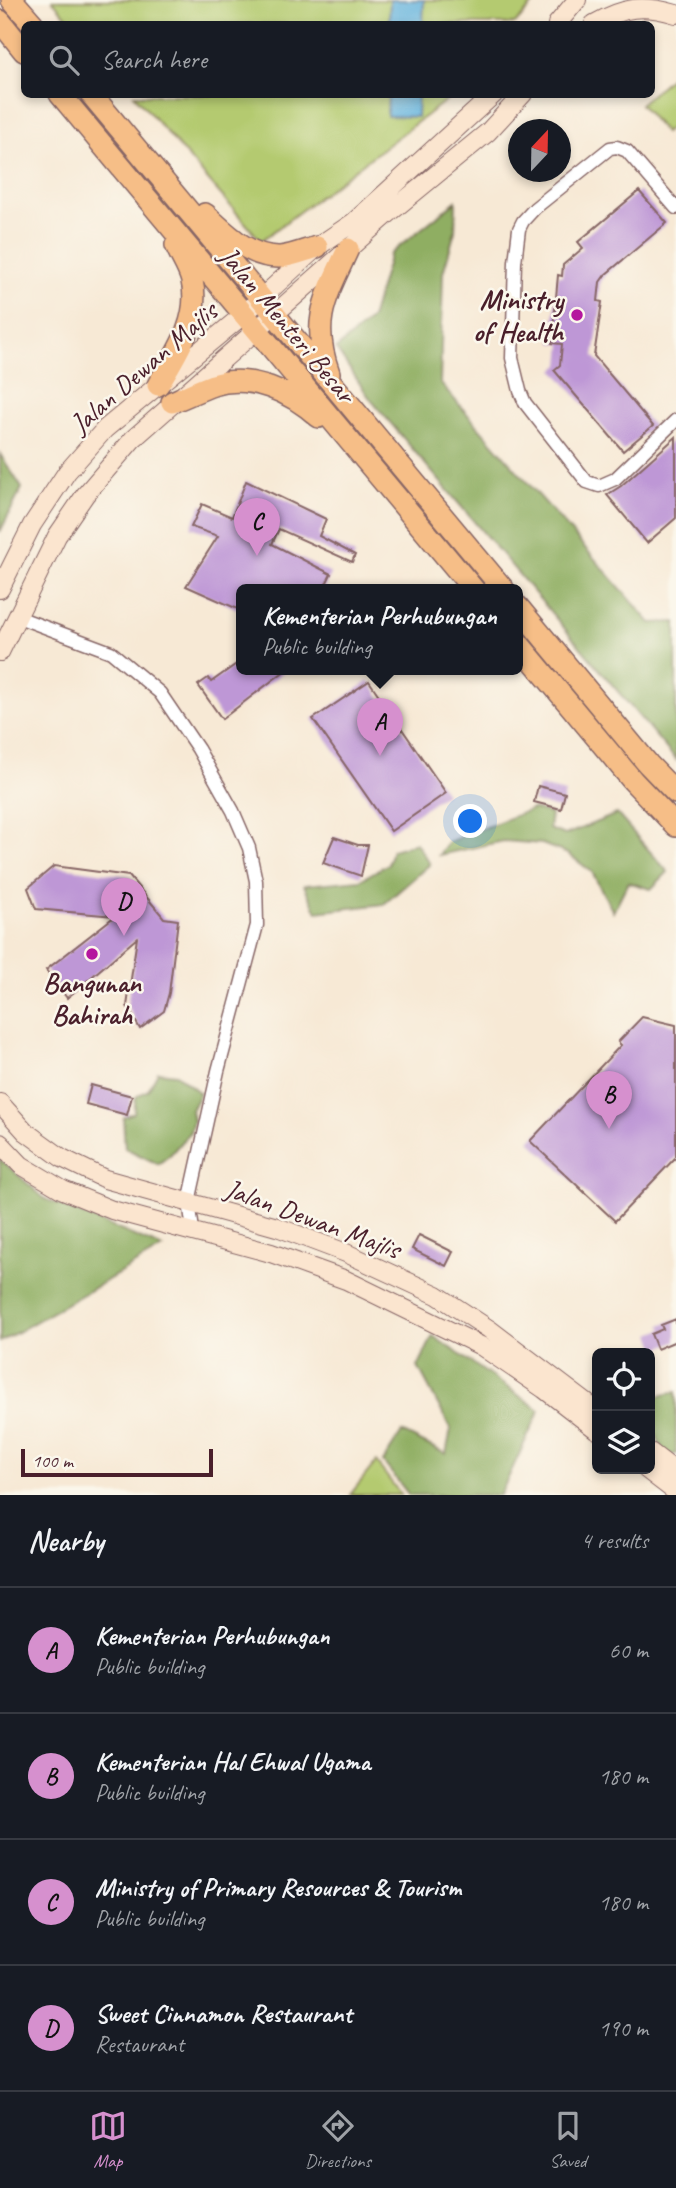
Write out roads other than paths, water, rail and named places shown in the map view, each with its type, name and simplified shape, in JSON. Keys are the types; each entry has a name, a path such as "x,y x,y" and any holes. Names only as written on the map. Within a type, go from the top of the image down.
{"main road":[{"path":"12,0 30,21"},
{"path":"0,21 21,47"},
{"name":"Jalan Menteri Besar","path":"64,98 469,584"},
{"name":"Jalan Menteri Besar","path":"94,98 498,584"},
{"path":"153,169 238,244 260,254 280,257 317,247"},
{"path":"158,385 180,348 190,323 193,301 192,279 167,223"},
{"path":"333,385 322,352 321,316 329,289 348,249"},
{"path":"172,402 215,384 243,381 270,386 304,404 356,447"},
{"path":"523,613 648,764 676,793"},
{"path":"523,649 633,781 676,826"}],"street":[{"path":"560,21 577,0"},
{"path":"591,21 610,0"},
{"path":"601,21 630,8 657,9 676,15"},
{"path":"250,322 317,247 354,222 490,98"},
{"path":"268,305 348,249 488,132 519,98"},
{"path":"676,208 627,151 617,147 610,148 535,208 519,229 515,262 512,358 524,403 587,482 599,486 615,479 676,420"},
{"name":"Jalan Dewan Majlis","path":"0,589 32,525 67,472 105,429 158,385 250,322"},
{"name":"Jalan Dewan Majlis","path":"0,652 57,537 85,495 133,439 250,322"},
{"path":"18,617 111,652 160,693 198,749 233,811 249,848 256,881 257,925 218,1070 190,1202 193,1230"},
{"name":"Jalan Dewan Majlis","path":"0,1103 26,1132 62,1158 105,1179 289,1231 346,1253 437,1295 489,1329 592,1407"},
{"name":"Jalan Dewan Majlis","path":"0,1143 21,1165 64,1190 112,1210 271,1253 345,1280 481,1346 592,1426"},
{"path":"655,1456 676,1472"},
{"path":"653,1474 676,1492"}],"water":[{"path":"390,0 424,0 423,21 389,21"},
{"path":"388,98 418,98 417,117 387,116"}],"place":[{"name":"Ministry of Health","path":"577,315"},
{"name":"Ministry of Primary Resources & Tourism","path":"257,556"},
{"name":"Kementerian Perhubungan","path":"380,756"},
{"name":"Sweet Cinnamon Restaurant","path":"124,936"},
{"name":"Bangunan Bahirah","path":"92,954"},
{"name":"Kementerian Hal Ehwal Ugama","path":"609,1129"}]}
